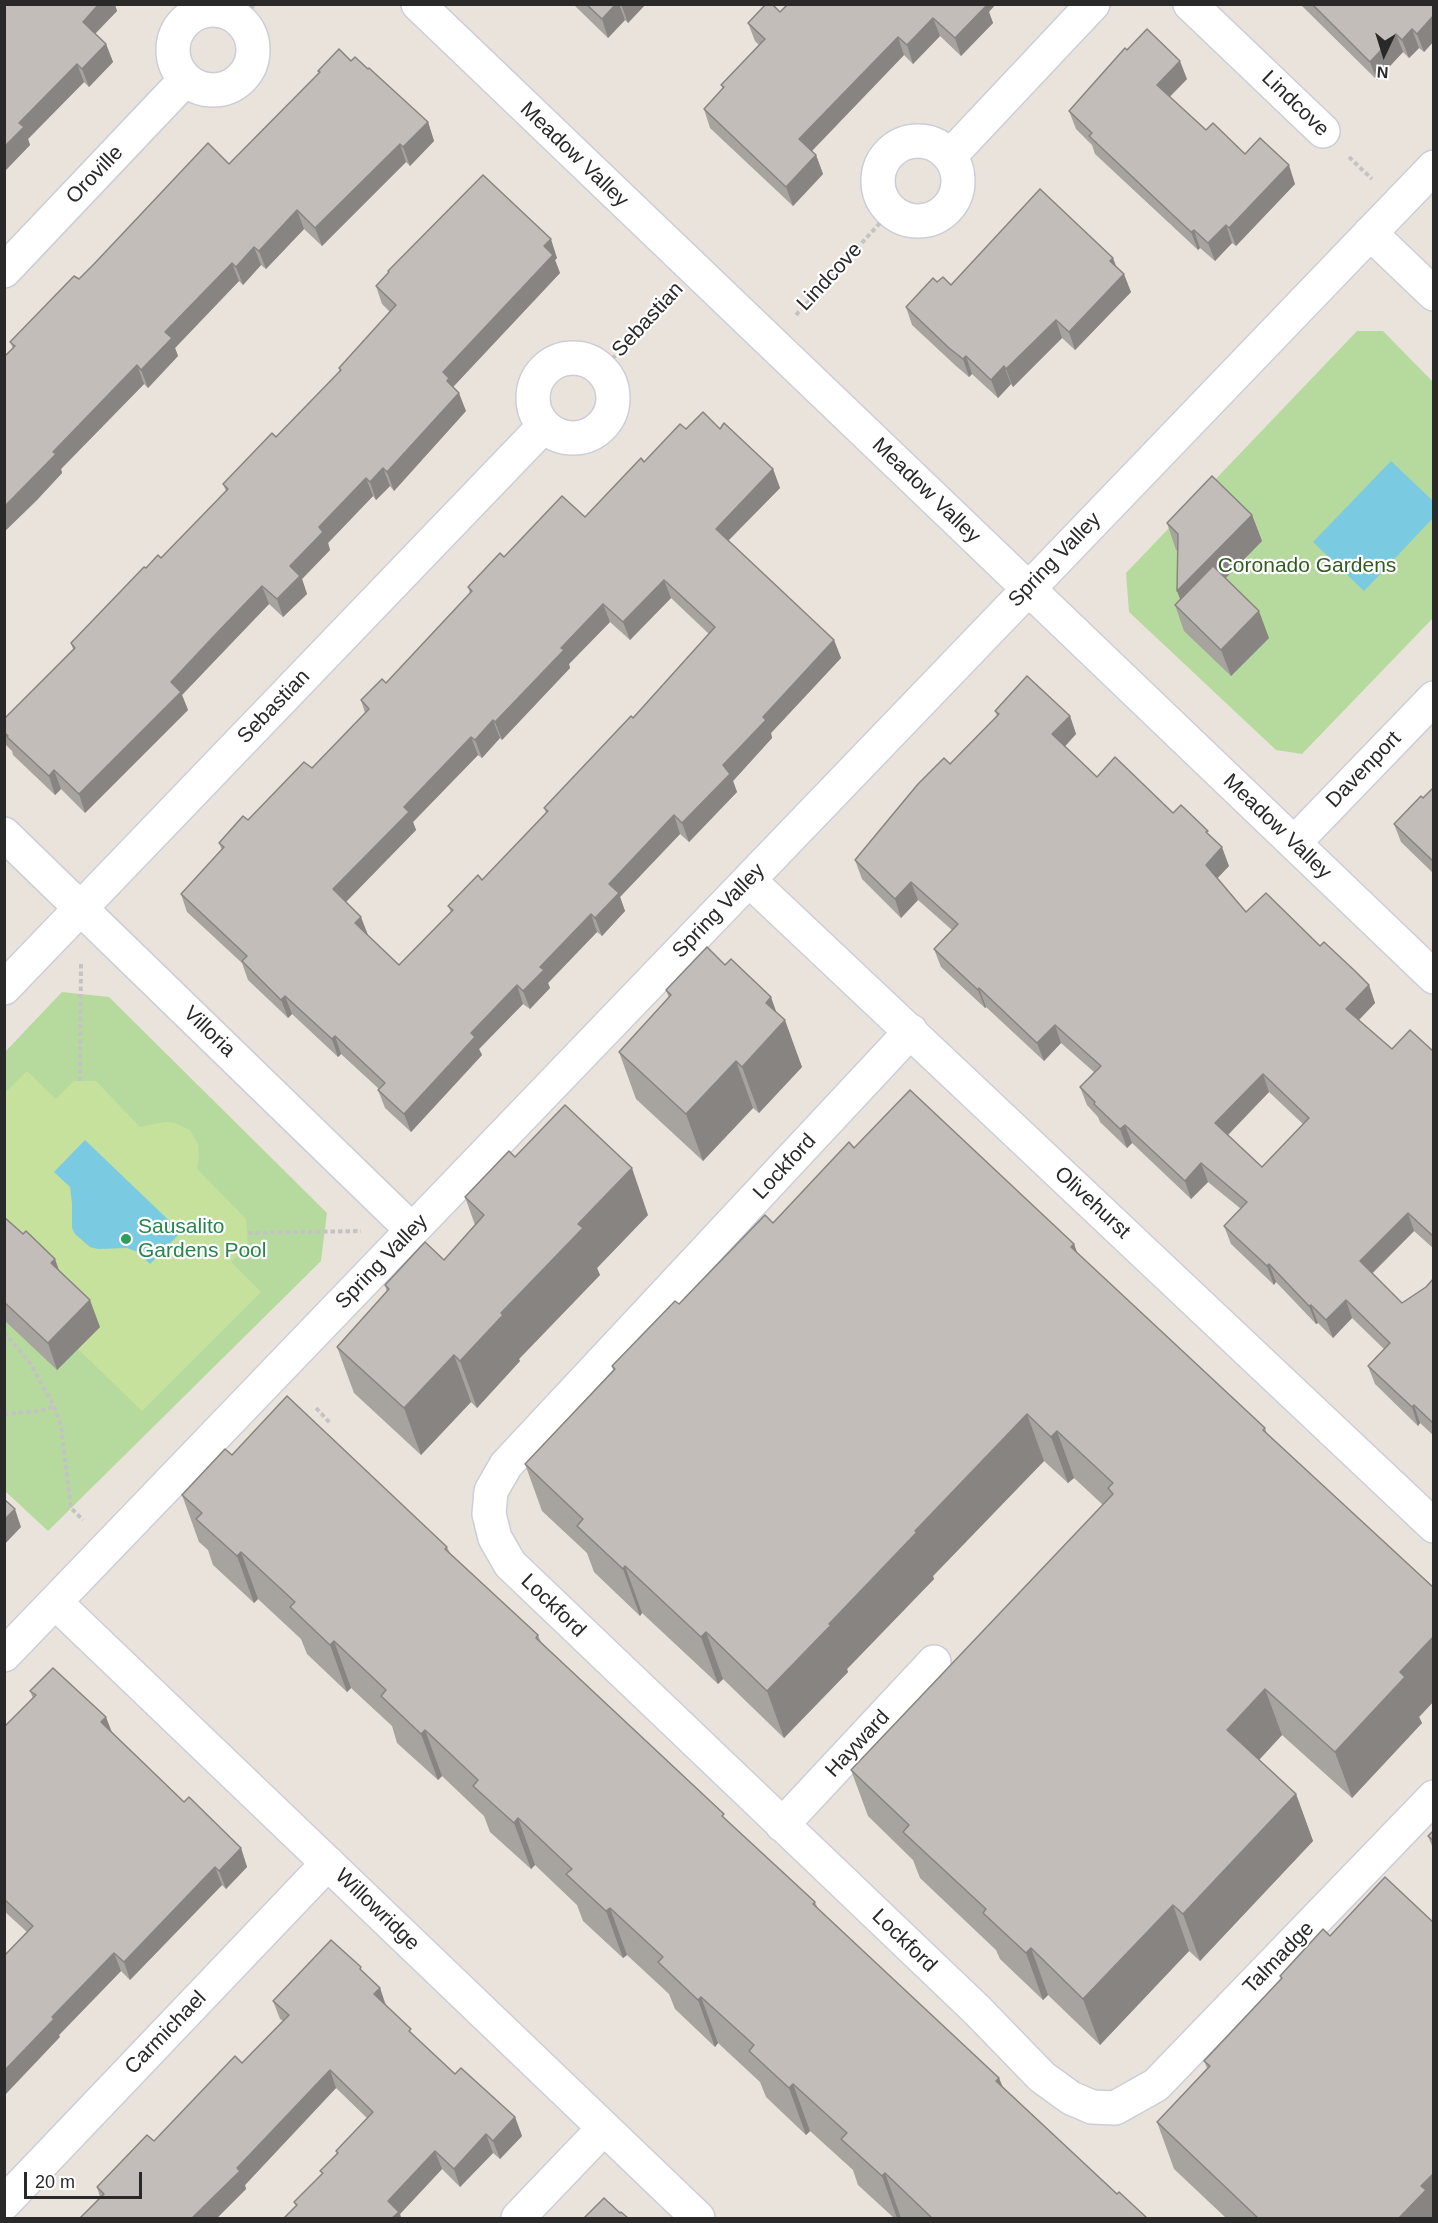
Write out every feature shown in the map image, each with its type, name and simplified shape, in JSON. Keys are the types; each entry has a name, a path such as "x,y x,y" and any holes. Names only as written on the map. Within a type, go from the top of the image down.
{"street":[{"name":"Meadow Valley","path":"418,4 1434,977"},
{"path":"950,156 1093,4"},
{"name":"Lindcove","path":"1191,4 1323,131"},
{"path":"213,9 231,14 248,12 246,27 253,45 251,64 240,80 222,90 203,90 185,80 174,64 172,45 179,27 194,14 213,9"},
{"name":"Oroville","path":"4,271 185,80"},
{"path":"916,140 935,143 950,156 958,173 957,192 947,209 931,219 911,220 891,211 881,197 878,178 883,159 897,146 916,140"},
{"name":"Spring Valley","path":"4,1655 1434,167"},
{"path":"1370,233 1434,294"},
{"name":"Sebastian","path":"575,357 594,363 602,370 608,377 614,395 610,414 598,429 580,437 561,436 544,426 534,410 533,390 541,373 556,361 575,357"},
{"name":"Sebastian","path":"4,988 544,426"},
{"name":"Davenport","path":"1294,843 1434,698"},
{"name":"Villoria","path":"4,834 412,1230"},
{"name":"Olivehurst","path":"749,880 1434,1526"},
{"name":"Lockford","path":"911,1031 506,1465 491,1491 489,1514 495,1538 510,1564 977,2010 1042,2077 1071,2098 1092,2107 1115,2108"},
{"name":"Willowridge","path":"55,1602 698,2218"},
{"name":"Hayward","path":"782,1825 934,1662"},
{"name":"Talmadge","path":"1115,2108 1156,2085 1434,1797"},
{"name":"Carmichael","path":"4,2204 328,1863"},
{"path":"518,2218 604,2128"}],"path":[{"name":"Lindcove","path":"1323,131 1398,205"},
{"name":"Lindcove","path":"770,342 891,211"},
{"name":"Sebastian","path":"602,370 695,270"},
{"path":"80,1081 82,908"},
{"path":"248,1233 412,1230"},
{"path":"4,1332 30,1363 54,1406 61,1427 71,1508 109,1546"},
{"path":"4,1414 40,1411 54,1406"},
{"path":"315,1408 331,1424"}],"green space":[{"name":"Coronado Gardens","path":"1357,331 1383,331 1433,382 1433,618 1302,754 1276,750 1129,612 1126,573"},
{"path":"62,992 109,997 327,1213 321,1261 48,1531 5,1491 4,1053"},
{"name":"Sausalito Gardens Pool","path":"27,1071 56,1099 74,1081 96,1081 140,1127 165,1122 175,1123 190,1130 198,1144 197,1168 246,1219 248,1245 231,1262 261,1292 142,1411 78,1349 5,1304 5,1093"}],"water":[{"path":"1391,461 1433,501 1433,518 1364,591 1313,542"},
{"path":"85,1140 181,1232 150,1264 138,1252 127,1248 90,1247 75,1234 72,1228 70,1187 54,1172"}],"building":[{"path":"4,4 99,4 83,22 106,44 82,69 77,64 19,123 24,127 4,147"},
{"path":"586,4 616,4 602,19"},
{"path":"766,4 772,4 780,12 788,4 987,5 955,38 933,18 907,45 898,37 799,139 816,155 786,187 704,109 724,87 721,85 765,39 748,23"},
{"path":"1312,4 1434,4 1434,15 1417,34 1412,29 1402,40 1396,34 1370,62"},
{"path":"1147,29 1180,61 1157,85 1206,130 1213,123 1245,154 1260,138 1289,165 1229,228 1226,225 1208,243 1194,230 1191,232 1089,136 1092,133 1069,111 1125,48 1127,50"},
{"path":"339,49 351,61 355,57 369,68 428,122 403,147 400,144 315,228 297,210 259,251 254,247 236,267 232,263 165,332 172,338 141,370 137,365 53,452 56,454 4,507 4,357 15,346 10,342 74,276 79,279 94,264 208,143 229,164 320,72 318,71"},
{"path":"483,175 551,239 544,246 553,255 443,372 449,378 447,381 459,393 387,472 383,468 370,482 366,478 319,527 323,532 290,566 300,576 277,599 262,586 214,636 171,682 181,692 79,794 54,770 49,776 7,737 4,732 4,719 75,648 71,643 144,567 146,568 158,555 161,558 228,489 223,484 272,433 276,437 341,370 339,368 396,305 376,286"},
{"path":"1040,189 1113,258 1110,261 1124,274 1069,332 1056,320 1006,369 1004,366 991,380 966,356 963,359 949,348 906,307 933,278 937,282 943,277 951,285"},
{"path":"703,412 720,429 724,423 773,469 716,529 834,640 763,717 766,720 723,765 730,774 682,823 674,815 609,884 619,893 595,918 591,914 540,967 544,970 523,991 517,985 471,1033 475,1037 404,1114 378,1090 385,1083 335,1036 332,1039 285,996 281,1000 242,961 247,956 181,894 224,847 219,843 243,816 248,820 304,762 312,768 369,709 361,700 382,679 386,683 472,591 468,587 500,553 504,557 562,496 585,517 641,458 644,462 680,424 686,429","holes":["664,580 715,627 633,718 631,716 544,808 548,811 482,880 478,875 448,906 453,910 399,965 355,923 361,917 333,889 409,812 404,807 471,737 475,740 493,720 495,722 564,650 561,648 603,604 623,622"]},
{"path":"1212,476 1252,515 1177,591 1178,534 1167,523"},
{"path":"1213,566 1259,611 1221,650 1175,605"},
{"path":"1027,676 1070,716 1052,734 1097,777 1115,757 1173,813 1181,805 1208,831 1206,832 1222,847 1206,865 1246,912 1266,893 1320,946 1324,942 1369,985 1346,1009 1392,1049 1410,1030 1434,1052 1434,1237 1408,1213 1360,1261 1402,1303 1426,1287 1434,1278 1434,1424 1368,1366 1390,1343 1346,1300 1326,1320 1311,1305 1309,1306 1269,1264 1267,1266 1224,1226 1247,1202 1201,1163 1185,1181 1125,1125 1120,1129 1080,1087 1101,1066 1055,1025 1037,1043 934,949 958,924 911,882 895,899 855,860 918,784 944,758 950,764 999,714 995,711","holes":["1263,1074 1309,1118 1262,1167 1215,1123"]},
{"path":"1434,787 1434,862 1394,824 1421,796 1423,798"},
{"path":"707,947 725,965 731,959 771,997 766,1003 785,1020 742,1067 736,1061 686,1114 619,1052 671,995 666,990"},
{"path":"910,1090 1074,1244 1071,1247 1265,1428 1263,1430 1434,1588 1434,1636 1400,1672 1405,1677 1335,1752 1265,1689 1227,1730 1296,1794 1183,1914 1173,1905 1083,1999 1031,1948 1026,1953 983,1913 986,1909 903,1832 909,1825 851,1770 1113,1494 1108,1488 1113,1483 1057,1431 1051,1437 1027,1414 767,1691 706,1632 701,1637 625,1566 623,1569 577,1526 583,1519 525,1464 615,1369 612,1366 675,1301 679,1304 765,1215 773,1223 849,1142 854,1148"},
{"path":"565,1105 632,1168 578,1224 583,1228 501,1313 503,1315 460,1361 454,1355 404,1408 337,1347 389,1289 385,1285 425,1242 444,1260 484,1215 465,1197 509,1151 515,1157"},
{"path":"4,1217 23,1234 26,1231 55,1259 51,1263 90,1300 48,1343 4,1302"},
{"path":"287,1396 447,1547 445,1549 538,1635 536,1638 724,1814 722,1816 815,1902 813,1904 999,2078 996,2081 1117,2194 1119,2192 1147,2218 932,2218 885,2173 882,2176 841,2139 847,2133 793,2084 789,2088 749,2051 754,2045 701,1997 698,2000 658,1962 663,1957 610,1908 606,1911 566,1874 572,1869 518,1818 514,1823 473,1786 478,1780 425,1730 421,1734 381,1696 386,1690 334,1641 330,1645 290,1607 295,1602 241,1552 237,1556 196,1519 202,1513 182,1495 225,1449 232,1455"},
{"path":"4,1499 15,1509 4,1520"},
{"path":"53,1668 106,1717 101,1722 184,1802 189,1797 241,1848 219,1871 215,1867 124,1962 114,1953 4,2071 4,1956 33,1926 4,1899 4,1727 36,1695 30,1691"},
{"path":"1434,1830 1434,1841 1428,1836"},
{"path":"1385,1877 1434,1923 1434,2173 1421,2186 1426,2190 1399,2218 1258,2218 1157,2122 1210,2066 1204,2061 1282,1978 1280,1976 1323,1929 1330,1936"},
{"path":"331,1940 380,1988 374,1994 411,2029 409,2031 455,2074 461,2068 515,2117 493,2141 486,2134 454,2169 435,2151 388,2201 399,2212 392,2218 284,2218 297,2205 294,2202 323,2173 320,2171 338,2153 336,2151 373,2112 330,2070 237,2168 240,2171 192,2218 80,2218 104,2194 97,2187 147,2135 154,2141 235,2056 242,2063 289,2015 273,2001"},
{"path":"604,2198 620,2213 628,2218 584,2218"}],"place":[{"name":"Sausalito Gardens Pool","path":"126,1239"}]}
